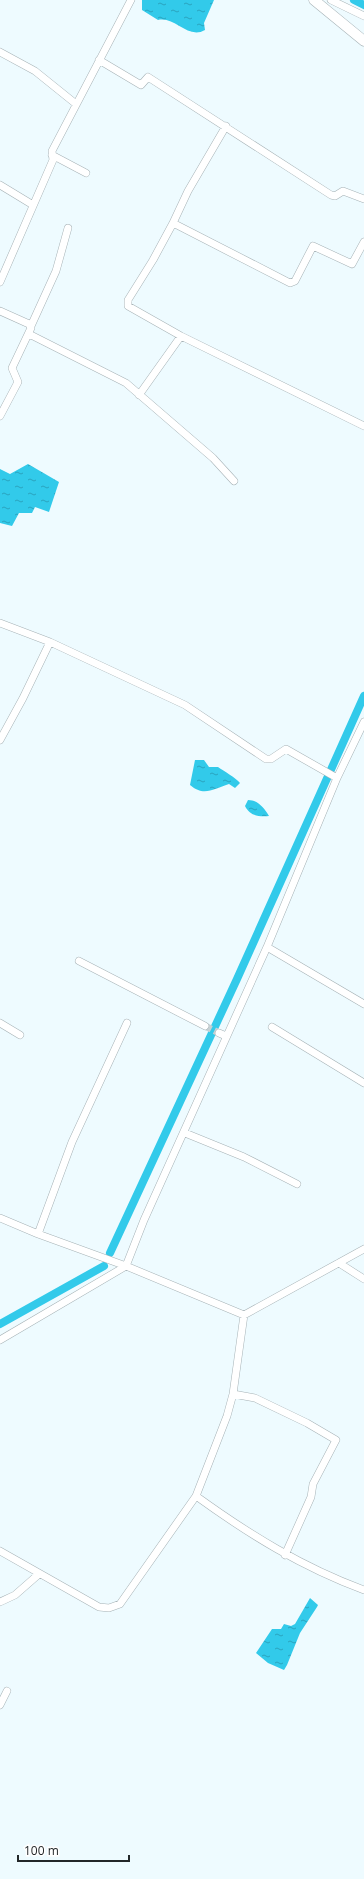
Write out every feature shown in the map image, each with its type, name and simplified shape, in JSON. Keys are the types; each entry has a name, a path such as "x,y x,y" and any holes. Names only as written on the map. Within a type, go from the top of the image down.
{"street":[{"path":"0,282 52,160 52,151 132,0"},
{"path":"314,0 364,41"},
{"path":"331,0 364,16"},
{"path":"0,52 37,73 76,104"},
{"path":"99,60 141,85 148,77 331,194 335,196 344,191 364,199"},
{"path":"226,126 188,191 153,260 127,303 128,306 181,336 364,426"},
{"path":"52,155 86,173"},
{"path":"0,185 33,205"},
{"path":"173,223 290,283 295,281 313,246 352,264 364,242"},
{"path":"0,416 18,382 12,368 29,334 31,326 56,271 68,228"},
{"path":"0,311 31,326"},
{"path":"29,334 126,383 213,458 234,481"},
{"path":"139,395 181,336"},
{"path":"0,623 50,642 185,705 266,759 271,759 286,749 320,770 335,777"},
{"path":"0,740 23,698 50,642"},
{"path":"0,1340 126,1266 144,1220 267,947 335,777 364,722"},
{"path":"267,947 364,1004"},
{"path":"80,961 205,1026"},
{"path":"0,1023 20,1035"},
{"path":"38,1234 72,1142 127,1023"},
{"path":"272,1027 364,1083"},
{"path":"219,1033 226,1036"},
{"path":"184,1133 244,1157 296,1184"},
{"path":"0,1218 38,1234 96,1254 244,1315"},
{"path":"244,1315 364,1249"},
{"path":"339,1263 364,1278"},
{"path":"0,1551 99,1607 109,1608 120,1604 196,1496 227,1416 232,1394 244,1315"},
{"path":"232,1394 254,1398 307,1423 336,1440 313,1484 312,1494 285,1556"},
{"path":"196,1496 251,1535 285,1556 364,1590"},
{"path":"0,1602 16,1595 39,1574"},
{"path":"0,1705 7,1691"}],"water":[{"path":"142,0 214,0 204,23 205,30 193,32 170,21 158,20 142,10"},
{"path":"28,464 59,482 49,512 35,507 32,513 19,513 12,526 0,523 0,469 10,474"},
{"path":"195,760 204,760 209,767 218,767 240,783 235,788 229,784 209,791 200,791 195,789 190,785"},
{"path":"248,800 258,803 263,807 269,816 258,816 249,812 245,806"},
{"path":"310,1598 318,1605 300,1633 284,1670 268,1663 256,1653 272,1629 281,1629 284,1624 291,1626 295,1624"}],"waterway":[{"path":"354,0 364,5"},
{"path":"110,1253 237,979 364,696"},
{"path":"0,1324 104,1266"}],"tunnel":[{"path":"205,1026 219,1033"}]}
